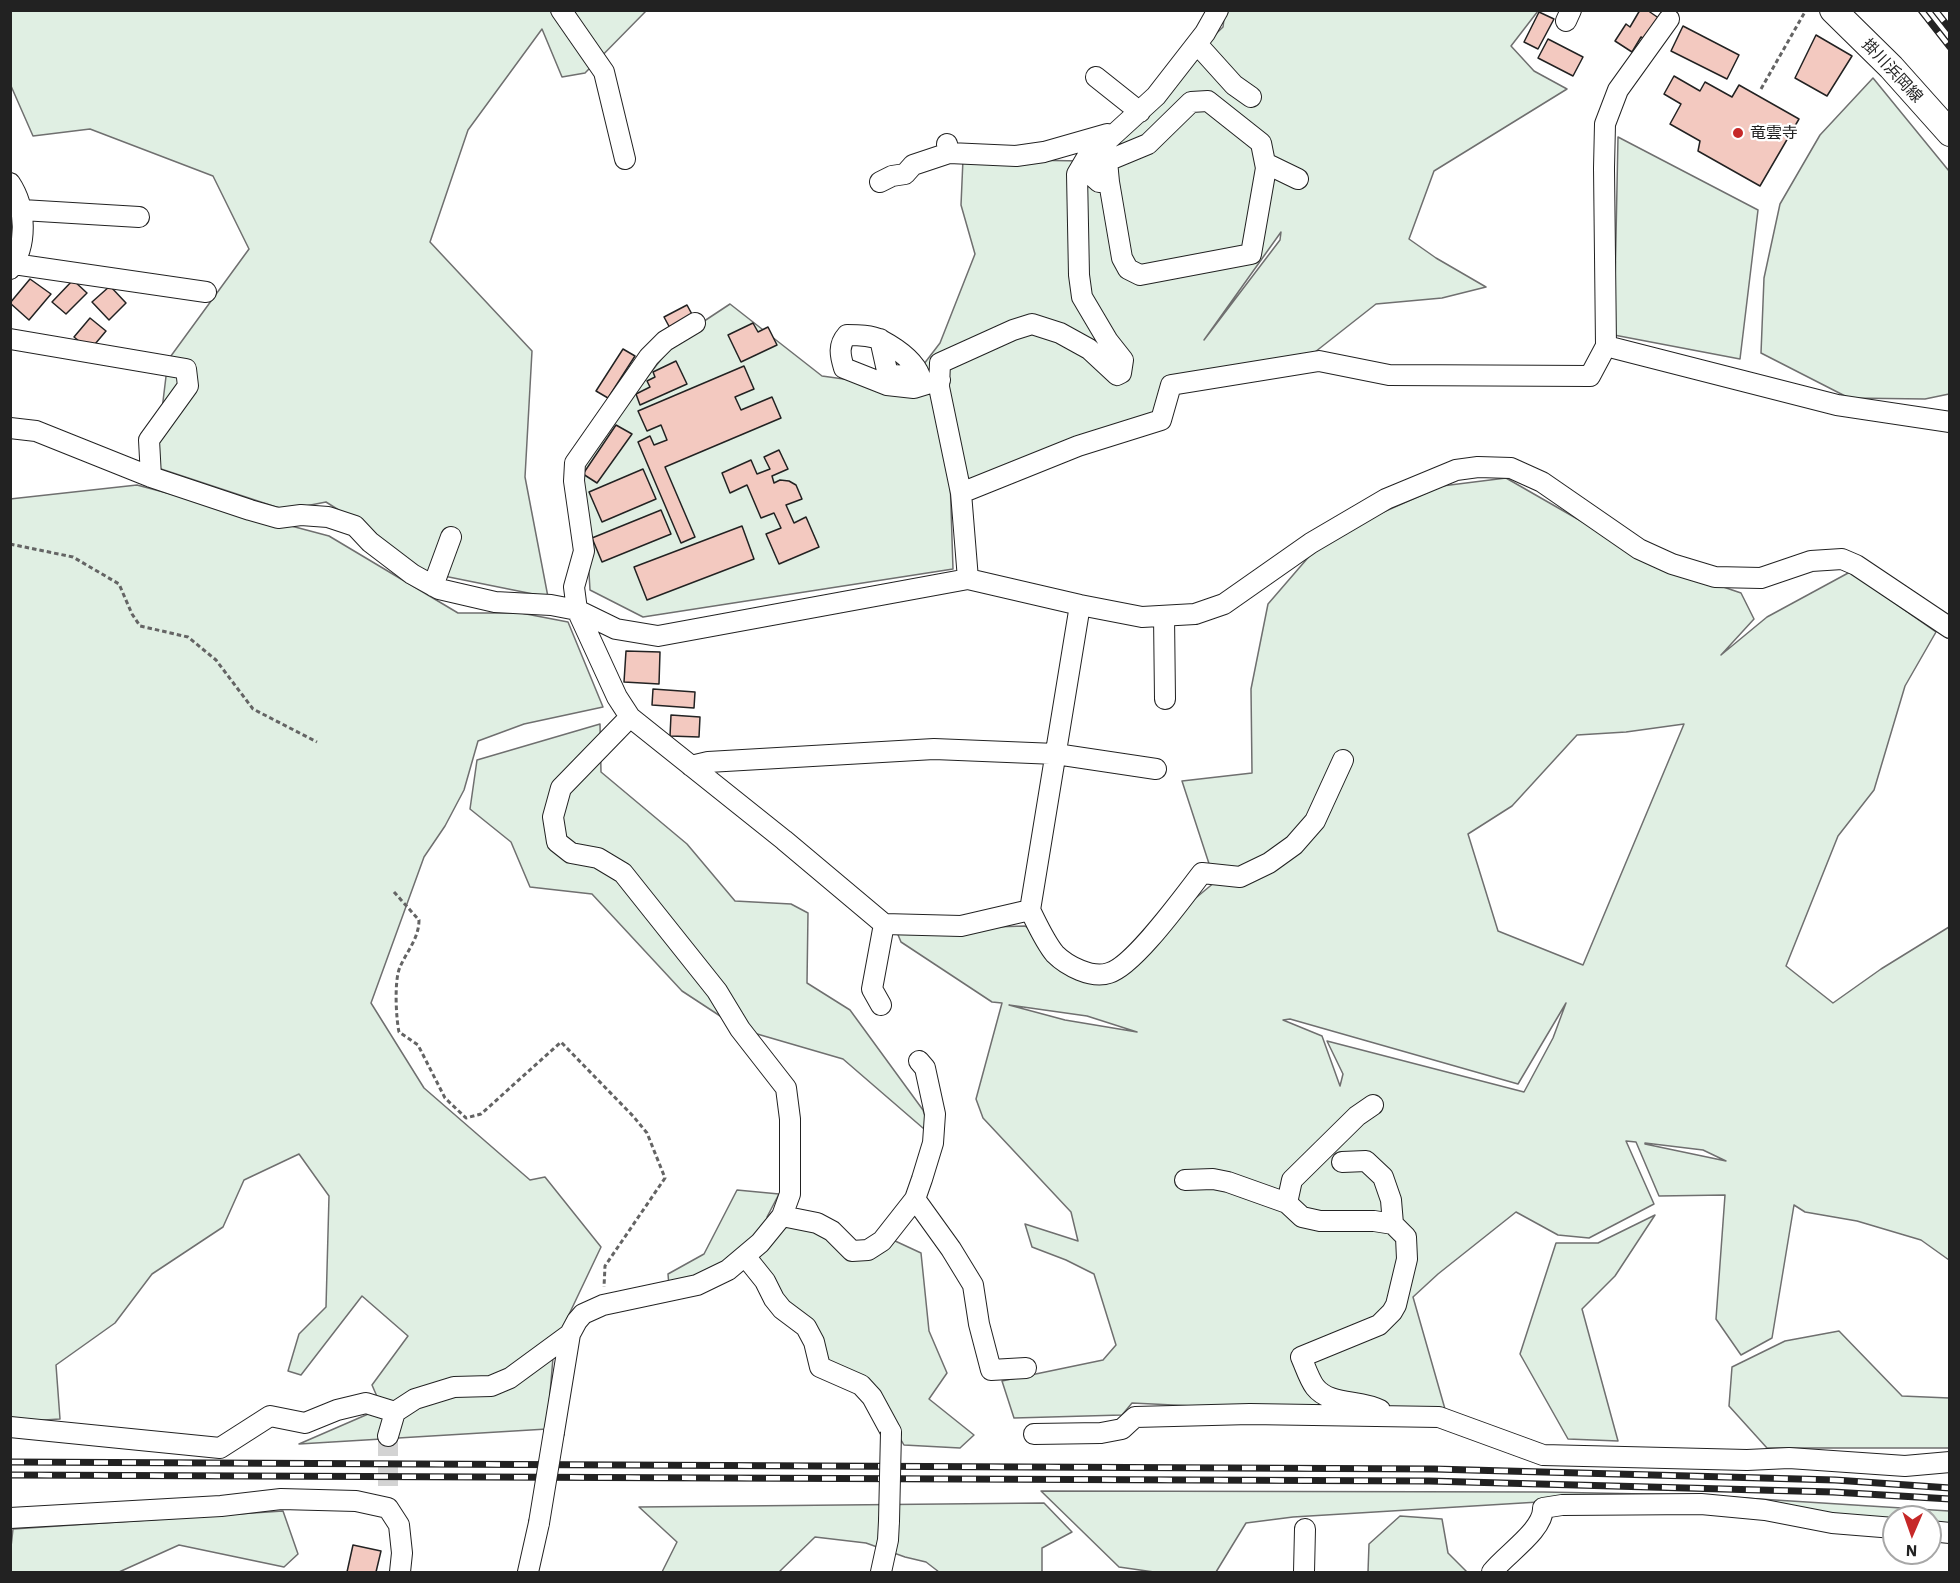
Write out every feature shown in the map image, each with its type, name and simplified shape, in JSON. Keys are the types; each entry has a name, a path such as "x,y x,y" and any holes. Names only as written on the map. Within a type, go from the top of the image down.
{"main road":[{"name":"掛川浜岡線","path":"1833,10 1891,68 1950,133"}],"street":[{"path":"561,10 604,72 626,159"},
{"path":"968,579 961,493 939,387 940,363 1013,330 1032,324 1060,333 1089,349 1117,375 1121,373 1123,360 1108,341 1082,297 1079,275 1077,174 1090,152 1118,131 1156,96 1197,44 1218,10"},
{"path":"961,493 1078,446 1161,420 1171,385 1319,361 1389,375 1590,376 1606,346 1605,124 1618,90 1669,19"},
{"path":"1197,44 1234,85 1251,97"},
{"path":"1096,77 1140,111"},
{"path":"1208,101 1261,143 1266,168 1251,254 1140,275 1128,269 1122,258 1109,182 1107,161 1148,144 1191,102 1208,101"},
{"path":"880,182 892,176 905,174 912,165 948,148 1025,155 1044,152 1118,131"},
{"path":"1090,152 1090,174 1099,182 1109,182"},
{"path":"1265,164 1298,179"},
{"path":"10,183 23,216 21,239 12,267 206,292"},
{"path":"22,210 139,217"},
{"path":"695,323 665,341 649,357 575,463 574,481 585,551 574,587 577,610 617,697 630,717 784,840 884,924 962,926 1030,910"},
{"path":"888,380 920,375 916,365 880,339 847,335 841,342 840,355 844,368 914,388 940,380"},
{"path":"10,339 186,369 188,386 148,440 151,477"},
{"path":"880,339 888,380"},
{"path":"1606,346 1837,405 1950,422"},
{"path":"10,428 36,431 151,477 278,518 301,515 328,517 355,526 370,542 412,574 439,589 495,602 551,605 577,610 616,629 657,636 968,579 1142,617 1195,614 1224,604 1311,543 1386,499 1456,470 1478,467 1511,468 1542,482 1639,549 1672,564 1715,578 1761,578 1811,561 1842,559 1856,565 1950,628"},
{"path":"433,586 451,537"},
{"path":"1080,605 1030,910 1056,954 1078,969 1109,974 1125,966 1202,873 1240,878 1269,863 1294,845 1315,821 1342,760"},
{"path":"1164,616 1165,699"},
{"path":"528,1572 539,1523 570,1334 577,1320 583,1314 603,1305 697,1285 728,1270 760,1243 782,1216 790,1194 790,1119 786,1088 740,1029 717,991 623,873 598,858 571,853 558,842 553,817 561,788 630,717"},
{"path":"691,766 708,762 934,749 1056,754 1156,769"},
{"path":"880,1005 872,989 884,924"},
{"path":"782,1216 817,1224 832,1231 852,1251 868,1250 882,1241 915,1199 933,1143 935,1114 925,1068 919,1060"},
{"path":"1287,1203 1292,1180 1357,1116 1373,1105"},
{"path":"1342,1161 1366,1161 1383,1177 1390,1200 1393,1224"},
{"path":"1185,1180 1213,1179 1228,1182 1287,1203 1302,1216 1320,1221 1374,1221 1393,1224 1406,1237 1407,1260 1396,1305 1392,1312 1379,1325 1301,1357 1314,1386 1325,1396 1372,1405 1393,1417"},
{"path":"915,1199 951,1249 973,1285 979,1324 991,1370 1026,1368"},
{"path":"745,1256 765,1281 774,1299 806,1327 814,1342 820,1367 861,1385 872,1397 891,1432 888,1540 881,1572"},
{"path":"388,1436 395,1412 416,1399 454,1387 491,1386 510,1378 570,1334"},
{"path":"10,1427 220,1448 270,1416 305,1423 337,1410 366,1403 395,1412"},
{"path":"1034,1434 1101,1433 1122,1429 1135,1417 1250,1414 1439,1417 1543,1455 1747,1460 1789,1458 1905,1466 1950,1462"},
{"path":"10,1518 221,1506 281,1499 356,1502 388,1500 399,1525 402,1553 400,1572"},
{"path":"1492,1572 1538,1525 1543,1515 1543,1508 1562,1505 1701,1504 1765,1510 1832,1523 1882,1527"},
{"path":"1304,1572 1305,1529"}],"path":[{"path":"1761,89 1806,10"},
{"path":"10,543 73,557 119,584 140,626 188,637 216,660 253,709 317,742"},
{"path":"394,892 419,920 419,932 398,970 396,1018 399,1032 418,1044 445,1098 466,1118 481,1114 561,1042 647,1132 665,1178 605,1266 603,1305"}],"green space":[{"path":"10,11 646,11 585,73 562,77 542,29 468,130 430,242 532,351 525,477 548,597 419,571 375,533 326,502 285,510 155,467 168,360 249,249 213,176 90,129 33,136 11,86"},
{"path":"1225,11 1538,11 1511,46 1534,71 1567,89 1434,171 1409,239 1436,258 1486,287 1442,298 1376,304 1315,352 1179,375 1161,420 965,482 947,385 953,569 643,617 590,590 583,468 623,408 677,339 730,304 822,376 887,385 904,390 940,343 975,254 961,205 963,159 1083,161 1223,27","holes":["1281,232 1280,240 1204,340"]},
{"path":"1873,78 1949,171 1949,394 1925,399 1849,398 1761,353 1764,278 1780,204 1820,135"},
{"path":"1618,137 1758,210 1740,359 1614,335"},
{"path":"1506,478 1656,564 1741,593 1754,619 1721,655 1767,617 1850,572 1936,632 1905,686 1874,790 1838,836 1786,966 1833,1003 1881,969 1949,927 1949,1260 1921,1240 1857,1221 1805,1212 1794,1205 1772,1338 1741,1355 1716,1319 1725,1195 1659,1196 1636,1142 1626,1141 1654,1204 1589,1238 1558,1235 1516,1212 1438,1274 1413,1297 1445,1409 1255,1409 1132,1403 1122,1415 1014,1418 1002,1381 1103,1360 1116,1345 1094,1274 1032,1247 1025,1224 1078,1241 1071,1212 983,1118 976,1099 1002,1003 992,1002 901,942 896,930 1025,926 1080,965 1110,969 1215,882 1182,781 1252,773 1251,689 1268,604 1325,538 1442,486","holes":["1684,724 1583,965 1498,931 1468,834 1512,806 1577,735 1626,732","1566,1003 1553,1038 1524,1092 1327,1041 1343,1074 1340,1086 1322,1036 1283,1020 1290,1019 1518,1084","1009,1005 1087,1016 1137,1032 1065,1020","1645,1144 1703,1150 1726,1161"]},
{"path":"137,485 329,536 458,613 521,613 568,622 603,707 524,724 478,741 464,790 445,826 424,857 371,1003 424,1088 530,1180 545,1177 601,1247 554,1346 547,1429 299,1444 382,1408 372,1385 408,1336 362,1296 301,1375 288,1371 299,1334 326,1307 329,1196 299,1154 244,1180 223,1227 152,1274 115,1323 56,1365 60,1419 12,1422 10,499"},
{"path":"600,724 601,772 687,844 735,901 791,904 808,913 807,983 850,1010 923,1110 931,1135 843,1059 740,1029 682,991 592,894 530,887 511,842 470,809 477,760"},
{"path":"737,1190 779,1194 767,1217 830,1233 857,1259 893,1240 921,1253 929,1331 947,1373 929,1399 974,1435 960,1448 904,1445 888,1422 816,1348 749,1247 696,1280 669,1286 668,1274 704,1254"},
{"path":"1655,1215 1615,1276 1582,1309 1618,1441 1568,1439 1520,1354 1556,1243 1598,1243"},
{"path":"1839,1331 1902,1396 1949,1398 1949,1448 1767,1448 1729,1406 1732,1367 1785,1341"},
{"path":"1041,1491 1544,1492 1696,1495 1882,1507 1882,1518 1555,1501 1293,1517 1246,1523 1216,1572 1154,1572 1119,1567"},
{"path":"1044,1503 1072,1532 1042,1548 1042,1572 939,1572 926,1562 866,1543 815,1537 779,1572 662,1572 677,1542 639,1507"},
{"path":"283,1511 298,1554 284,1567 179,1545 119,1572 11,1572 13,1529"},
{"path":"1942,1511 1949,1511 1950,1525 1942,1524"},
{"path":"1400,1516 1442,1519 1448,1553 1467,1572 1368,1572 1369,1544"}],"building":[{"path":"1640,10 1647,10 1663,21 1650,42 1641,37 1632,52 1615,41 1626,24 1630,27"},
{"path":"1539,12 1554,19 1538,49 1524,42"},
{"path":"1683,26 1739,55 1727,79 1671,51"},
{"path":"1816,35 1852,56 1827,96 1795,78"},
{"path":"1548,39 1583,57 1573,76 1538,58"},
{"name":"竜雲寺","path":"1674,76 1700,91 1705,82 1732,97 1739,85 1799,119 1760,186 1698,151 1700,141 1670,124 1681,104 1664,94"},
{"path":"30,279 51,294 29,320 10,303"},
{"path":"73,280 87,293 66,314 52,302"},
{"path":"110,286 126,303 109,320 92,302"},
{"path":"687,305 694,318 671,330 664,317"},
{"path":"90,318 106,331 90,350 74,337"},
{"path":"753,323 758,332 768,327 777,345 741,362 728,335"},
{"path":"623,349 635,356 608,398 596,391"},
{"path":"676,361 687,384 640,405 636,394 650,387 647,381 655,377 653,372"},
{"path":"744,366 754,389 735,397 741,410 772,397 781,418 665,467 695,537 681,543 638,442 650,436 654,445 667,440 661,425 647,431 638,411"},
{"path":"616,425 632,434 597,483 583,474"},
{"path":"779,450 788,469 772,476 774,483 780,480 796,485 802,499 786,505 794,523 806,517 819,547 779,564 766,534 781,528 774,513 761,518 747,485 730,493 722,473 751,460 757,474 770,469 764,457"},
{"path":"643,469 656,499 602,522 589,492"},
{"path":"661,510 671,534 602,562 592,538"},
{"path":"742,526 754,559 647,600 634,567"},
{"path":"626,651 660,652 659,684 624,682"},
{"path":"653,689 695,692 694,708 652,705"},
{"path":"671,715 700,717 699,737 670,736"},
{"path":"353,1545 381,1551 376,1572 347,1572"}],"tunnel":[{"path":"388,1436 388,1492"}],"railway":[{"path":"1921,10 1950,47"},
{"path":"1935,10 1950,29"},
{"path":"10,1462 1434,1469 1835,1480 1950,1488"},
{"path":"10,1475 1429,1481 1833,1492 1950,1499"}],"place":[{"name":"竜雲寺","path":"1738,133"}]}
